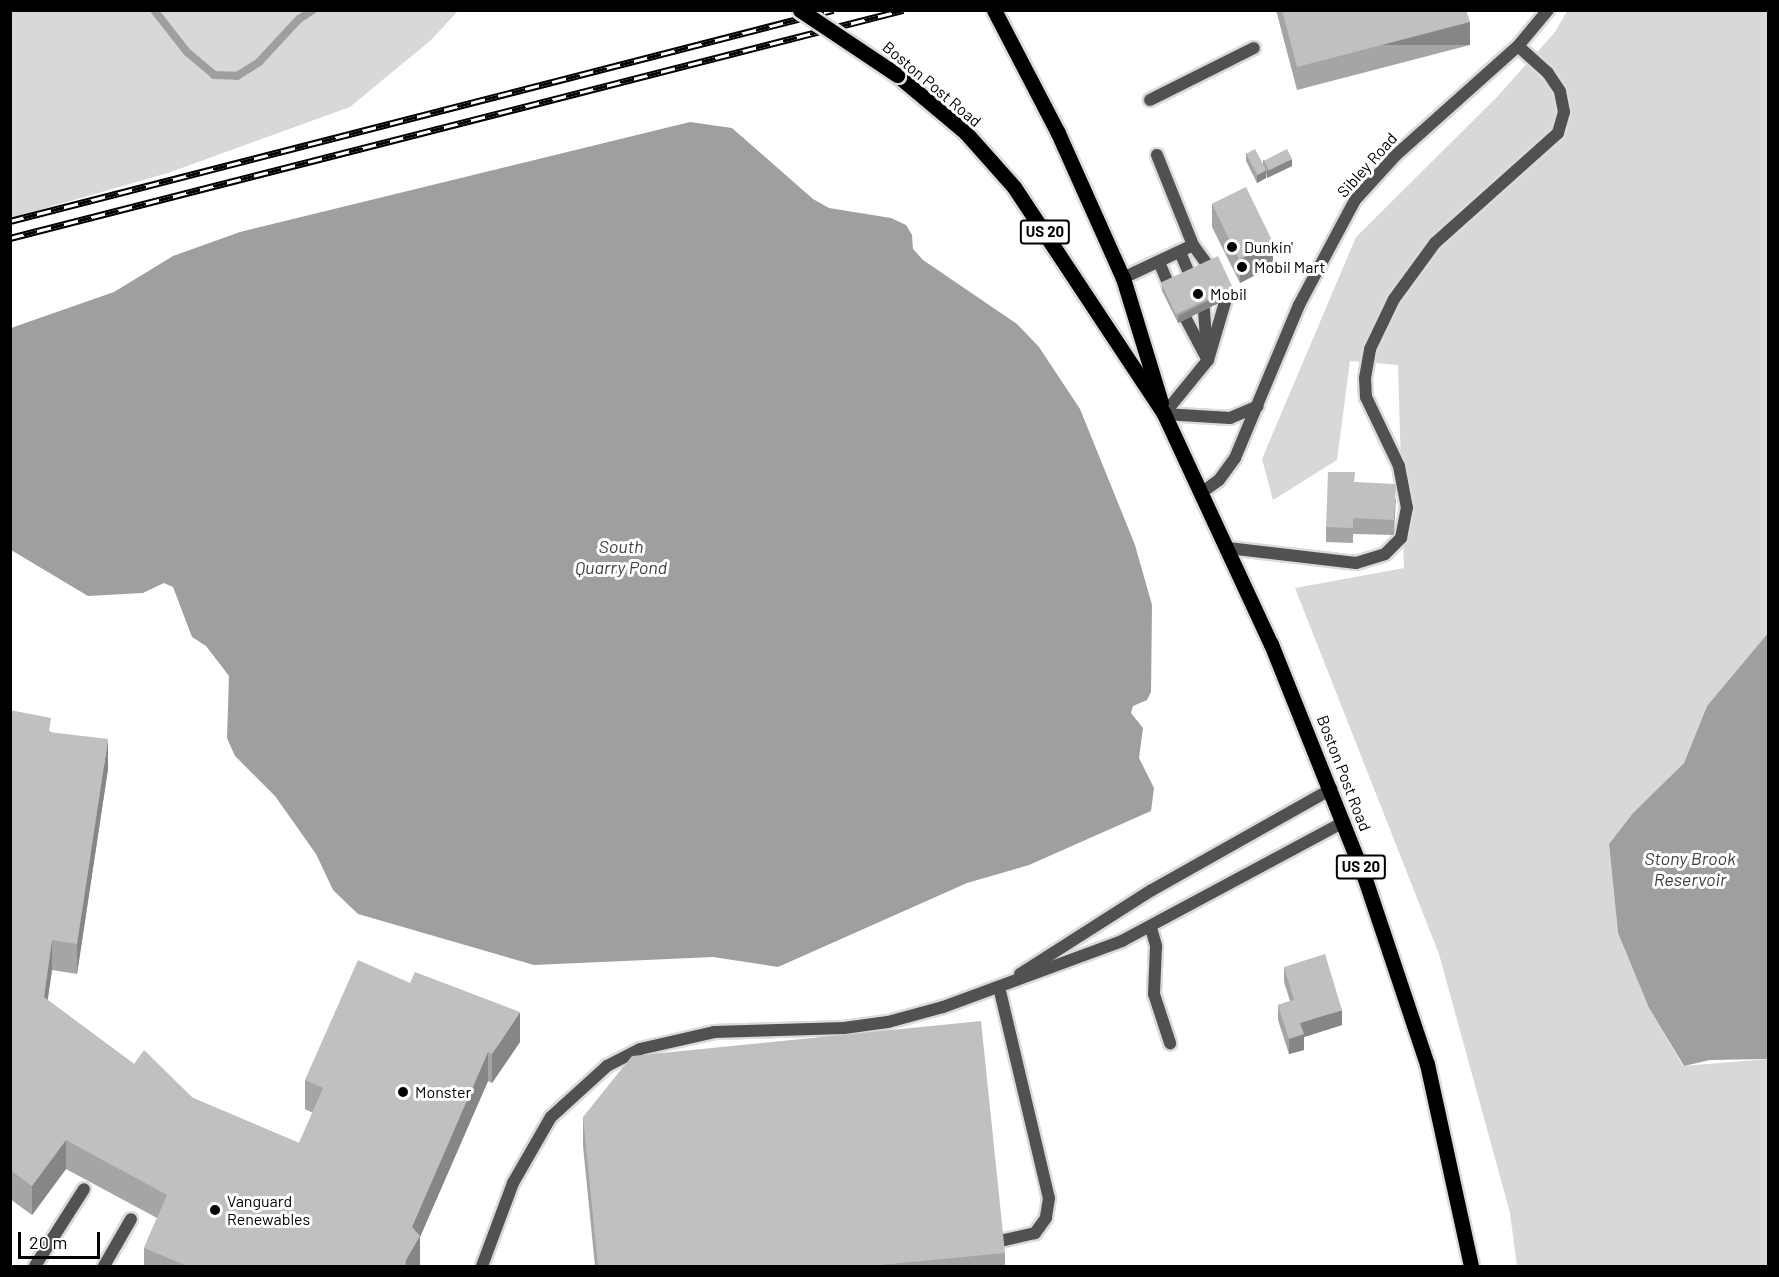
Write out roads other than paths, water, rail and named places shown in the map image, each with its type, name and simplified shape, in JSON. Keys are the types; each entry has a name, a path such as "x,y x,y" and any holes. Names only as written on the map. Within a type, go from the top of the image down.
{"main road":[{"name":"Boston Post Road","path":"800,10 897,75 966,133 1014,187 1164,414 1228,548 1344,822 1420,1041 1445,1137 1471,1266"},
{"name":"Boston Post Road","path":"994,10 1021,58 1123,278 1146,344 1164,414"}],"street":[{"name":"Sibley Road","path":"1201,493 1228,470 1258,406 1302,297 1355,200 1396,155 1518,46 1546,12"},
{"path":"1228,548 1356,563 1384,554 1401,538 1407,517 1402,477 1393,446 1366,397 1367,360 1390,306 1427,252 1460,217 1554,139 1562,126 1564,104 1557,85 1518,46"},
{"path":"1150,100 1254,48"},
{"path":"1157,155 1193,245 1210,268"},
{"path":"1123,278 1193,245"},
{"path":"1180,252 1191,278"},
{"path":"1159,262 1170,288"},
{"path":"1164,414 1208,360 1226,299"},
{"path":"1204,310 1208,360"},
{"path":"1186,319 1208,360"},
{"path":"1164,414 1230,418 1258,406"},
{"path":"999,987 1152,890 1331,789"},
{"path":"482,1266 498,1219 531,1148 551,1117 607,1066 640,1049 679,1038 888,1022 999,987 1151,928 1344,822"},
{"path":"1151,928 1156,946 1154,994 1170,1043"},
{"path":"999,987 1049,1198 1046,1218 1035,1233 1001,1240"},
{"path":"35,1266 84,1189"},
{"path":"104,1266 130,1219"}],"water":[{"name":"South Quarry Pond","path":"690,122 732,128 813,199 829,208 891,218 906,225 912,235 913,249 923,260 1017,324 1039,347 1080,409 1135,545 1152,605 1151,692 1147,700 1133,706 1131,713 1143,728 1139,758 1154,788 1151,811 1029,865 967,883 778,967 713,957 534,965 358,914 333,890 316,854 275,796 235,756 227,738 229,676 206,646 192,637 173,587 164,583 143,593 88,596 11,550 11,328 114,292 173,256 240,232"},
{"name":"Stony Brook Reservoir","path":"1768,633 1768,1059 1710,1060 1684,1066 1649,1008 1618,933 1609,844 1633,813 1684,763 1707,706"}],"waterway":[{"path":"154,10 187,52 214,75 237,76 259,62 299,19 313,10"}],"railway":[{"path":"10,221 833,10"},
{"path":"10,238 903,10"}],"place":[{"name":"Dunkin'","path":"1232,247"},
{"name":"Mobil Mart","path":"1242,267"},
{"name":"Mobil","path":"1198,294"},
{"name":"Monster","path":"403,1092"},
{"name":"Vanguard Renewables","path":"215,1210"}]}
